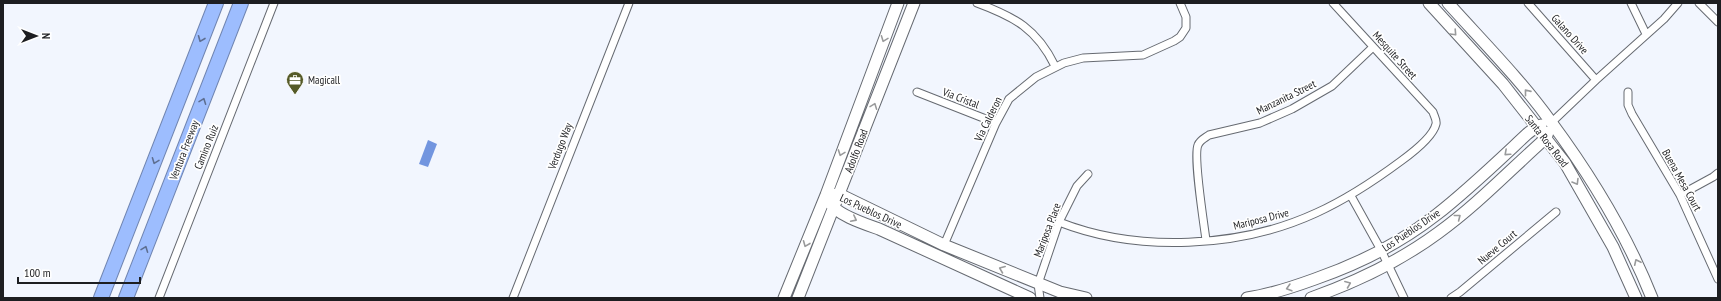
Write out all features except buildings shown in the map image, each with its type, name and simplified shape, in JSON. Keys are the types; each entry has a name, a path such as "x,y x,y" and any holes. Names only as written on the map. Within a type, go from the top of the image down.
{"highway":[{"path":"101,298 216,3"},
{"name":"Ventura Freeway","path":"126,298 241,3"}],"street":[{"name":"Camino Ruiz","path":"158,298 274,3"},
{"name":"Verdugo Way","path":"513,298 629,3"},
{"name":"Adolfo Road","path":"784,298 826,195 898,3"},
{"name":"Adolfo Road","path":"798,298 914,3"},
{"path":"977,3 1010,16 1024,26 1046,49 1055,66"},
{"name":"Via Calderon","path":"944,245 996,123 1009,98 1036,77 1055,66 1083,58 1143,55 1174,41 1183,34 1186,28 1186,17 1180,3"},
{"name":"Mesquite Street","path":"1333,3 1433,112 1436,123"},
{"name":"Santa Rosa Road","path":"1429,3 1503,84 1565,163 1613,246 1636,298"},
{"name":"Santa Rosa Road","path":"1448,3 1524,88 1552,122 1605,204 1636,260 1652,298"},
{"name":"Galano Drive","path":"1528,3 1596,80"},
{"path":"1631,3 1646,34"},
{"name":"Los Pueblos Drive","path":"1311,298 1354,282 1388,264 1438,233 1468,210 1546,138 1552,122 1664,19 1678,3"},
{"path":"1699,3 1718,22"},
{"name":"Manzanita Street","path":"1206,240 1197,160 1198,144 1202,139 1209,135 1270,120 1320,94 1341,79 1373,47"},
{"name":"Via Cristal","path":"917,92 996,123"},
{"name":"Buena Mesa Court","path":"1628,92 1628,105 1632,114 1680,195 1718,279"},
{"name":"Los Pueblos Drive","path":"1252,298 1266,296 1336,272 1406,236 1435,216 1536,127 1552,122"},
{"name":"Mariposa Drive","path":"1059,222 1080,230 1131,240 1159,242 1206,240 1264,232 1316,214 1351,196 1414,152 1432,132 1436,123"},
{"path":"1680,195 1718,173"},
{"name":"Mariposa Place","path":"1040,298 1038,284 1059,222 1078,186 1088,174"},
{"name":"Los Pueblos Drive","path":"1030,298 879,229 862,223 833,208 826,195 839,194 944,245 1038,284 1060,292 1086,298"},
{"path":"1351,196 1381,250 1404,298"},
{"name":"Nueve Court","path":"1451,298 1556,212"}],"water":[{"path":"428,140 437,144 428,167 419,164"}],"place":[{"name":"Magicall","path":"295,95"}]}
